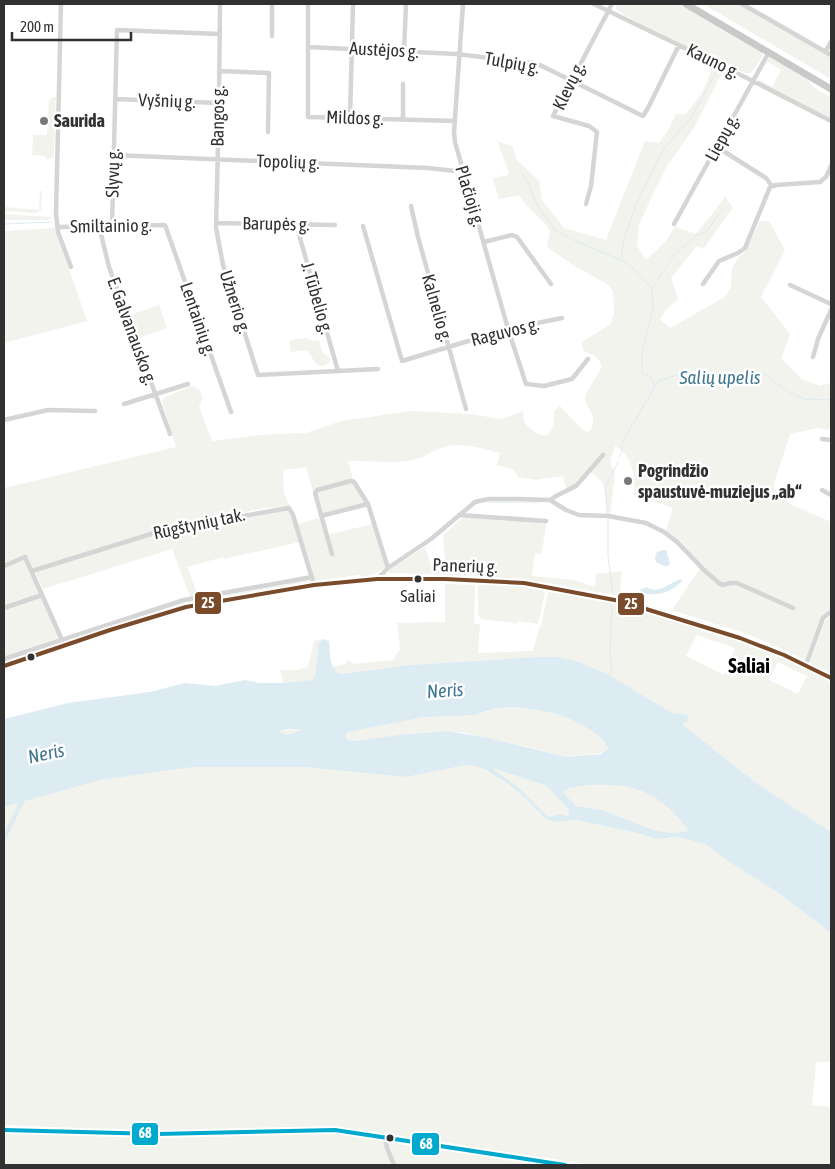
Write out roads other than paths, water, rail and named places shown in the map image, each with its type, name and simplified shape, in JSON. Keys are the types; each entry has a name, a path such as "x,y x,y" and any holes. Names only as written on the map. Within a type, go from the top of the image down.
{"main road":[{"path":"686,4 831,89"},
{"name":"Panerių g.","path":"4,666 63,642 186,607 313,581 377,579 498,581 524,583 592,595 722,631 758,644 831,678"}],"street":[{"path":"61,4 56,213 57,227 70,267"},
{"name":"Bangos g.","path":"216,226 220,4"},
{"path":"272,4 272,36"},
{"name":"Mildos g.","path":"308,4 308,117 455,121"},
{"path":"350,118 352,4"},
{"path":"404,51 406,4"},
{"name":"Plačioji g.","path":"464,4 455,142 508,329 526,384 544,386 572,379 588,359"},
{"name":"Kauno g.","path":"594,4 753,80 831,121"},
{"name":"Klevų g.","path":"586,204 591,186 597,132 593,127 553,116 612,4"},
{"path":"742,4 831,55"},
{"name":"Slyvų g.","path":"112,225 117,30 220,34"},
{"path":"825,52 831,42"},
{"name":"Tulpių g.","path":"460,54 533,63 643,116 679,45"},
{"name":"Austėjos g.","path":"308,47 460,54"},
{"name":"Liepų g.","path":"674,224 769,52"},
{"path":"219,71 269,73 268,132"},
{"path":"403,84 403,119"},
{"name":"Vyšnių g.","path":"115,99 219,103"},
{"path":"717,147 766,178 772,186"},
{"name":"Topolių g.","path":"113,155 428,168 455,171 462,169"},
{"path":"703,284 719,262 745,248 767,193 772,186 820,182 826,177 831,166"},
{"name":"Kalnelio g.","path":"410,206 466,409"},
{"name":"J. Tūbelio g.","path":"296,224 338,372"},
{"name":"Smiltainio g.","path":"57,227 165,225"},
{"name":"Lentainių g.","path":"165,225 231,412"},
{"name":"Barupės g.","path":"216,226 335,225"},
{"name":"E. Galvanausko g.","path":"98,226 107,262 170,434"},
{"name":"Užnerio g.","path":"216,226 223,265 258,375 338,372"},
{"name":"Raguvos g.","path":"363,226 402,361 508,329 562,318"},
{"path":"484,242 512,235 517,237 551,284"},
{"path":"790,285 831,304"},
{"path":"813,357 818,339 831,310"},
{"path":"338,372 378,369"},
{"path":"124,404 188,384"},
{"path":"4,420 48,410 95,411"},
{"path":"822,439 831,440"},
{"path":"550,500 576,486 603,454"},
{"path":"332,554 315,493 317,490 354,482 368,504 388,568"},
{"path":"822,490 831,495"},
{"path":"377,579 388,568 427,542 471,504 481,500 550,500 566,510 579,515 608,516 646,523 677,542 720,584 737,584 793,608"},
{"path":"321,516 368,504"},
{"name":"Rūgštynių tak.","path":"32,571 167,529 256,512 289,508 293,515 313,581"},
{"path":"459,515 546,521"},
{"path":"4,566 25,557 63,642 4,659"},
{"path":"4,608 42,595"},
{"path":"806,666 823,618 829,613 831,614"},
{"path":"4,1130 158,1134 335,1130 385,1136 566,1165"},
{"path":"385,1136 394,1165"}],"water":[{"path":"666,550 670,563 668,566 656,562 657,552"},
{"path":"681,579 682,581 678,585 663,593 645,594 640,592 640,590 646,587 656,590 660,589"},
{"name":"Neris","path":"323,639 329,641 332,664 340,674 410,665 559,657 579,662 609,675 672,713 685,714 689,720 682,724 756,783 831,832 831,933 777,892 705,844 679,837 656,839 576,820 555,822 548,820 505,782 476,766 466,765 406,777 303,767 194,767 100,780 4,807 4,719 68,703 150,692 185,683 215,686 245,680 259,683 283,683 312,680 315,677 319,643","holes":["497,708 531,709 561,716 581,724 603,741 608,749 601,754 567,757 484,737 446,731 397,735 358,741 348,740 345,736 348,732 425,717 474,715","288,729 300,730 289,735 278,731","493,768 547,786 569,810 569,814 567,816 560,814 547,816 516,785","604,785 633,788 645,792 667,807 689,831 671,833 653,830 602,810 576,806 563,792 569,788"]}],"waterway":[{"path":"621,260 624,238 640,195 665,147 691,118 715,74"},
{"path":"522,173 527,180 537,205 555,230 571,239 621,260 633,268 652,289 653,309 642,353 642,374 651,377 654,387"},
{"path":"652,288 675,254 696,236 707,231 723,208"},
{"path":"4,224 52,222"},
{"name":"Salių upelis","path":"619,457 622,451 622,443 658,381 674,376 700,373 765,374 785,390 804,399 831,400"},
{"name":"Salių upelis","path":"607,512 606,486 618,462"},
{"path":"487,502 539,502"},
{"name":"Salių upelis","path":"608,519 608,556 613,593"},
{"name":"Salių upelis","path":"609,677 612,667 610,654 612,603"},
{"path":"4,838 24,797"}],"place":[{"name":"Saurida","path":"44,121"},
{"name":"Pogrindžio spaustuvė-muziejus „ab“","path":"628,481"},
{"name":"Saliai","path":"418,579"}],"district":[{"name":"Saliai","path":"749,666"}]}
